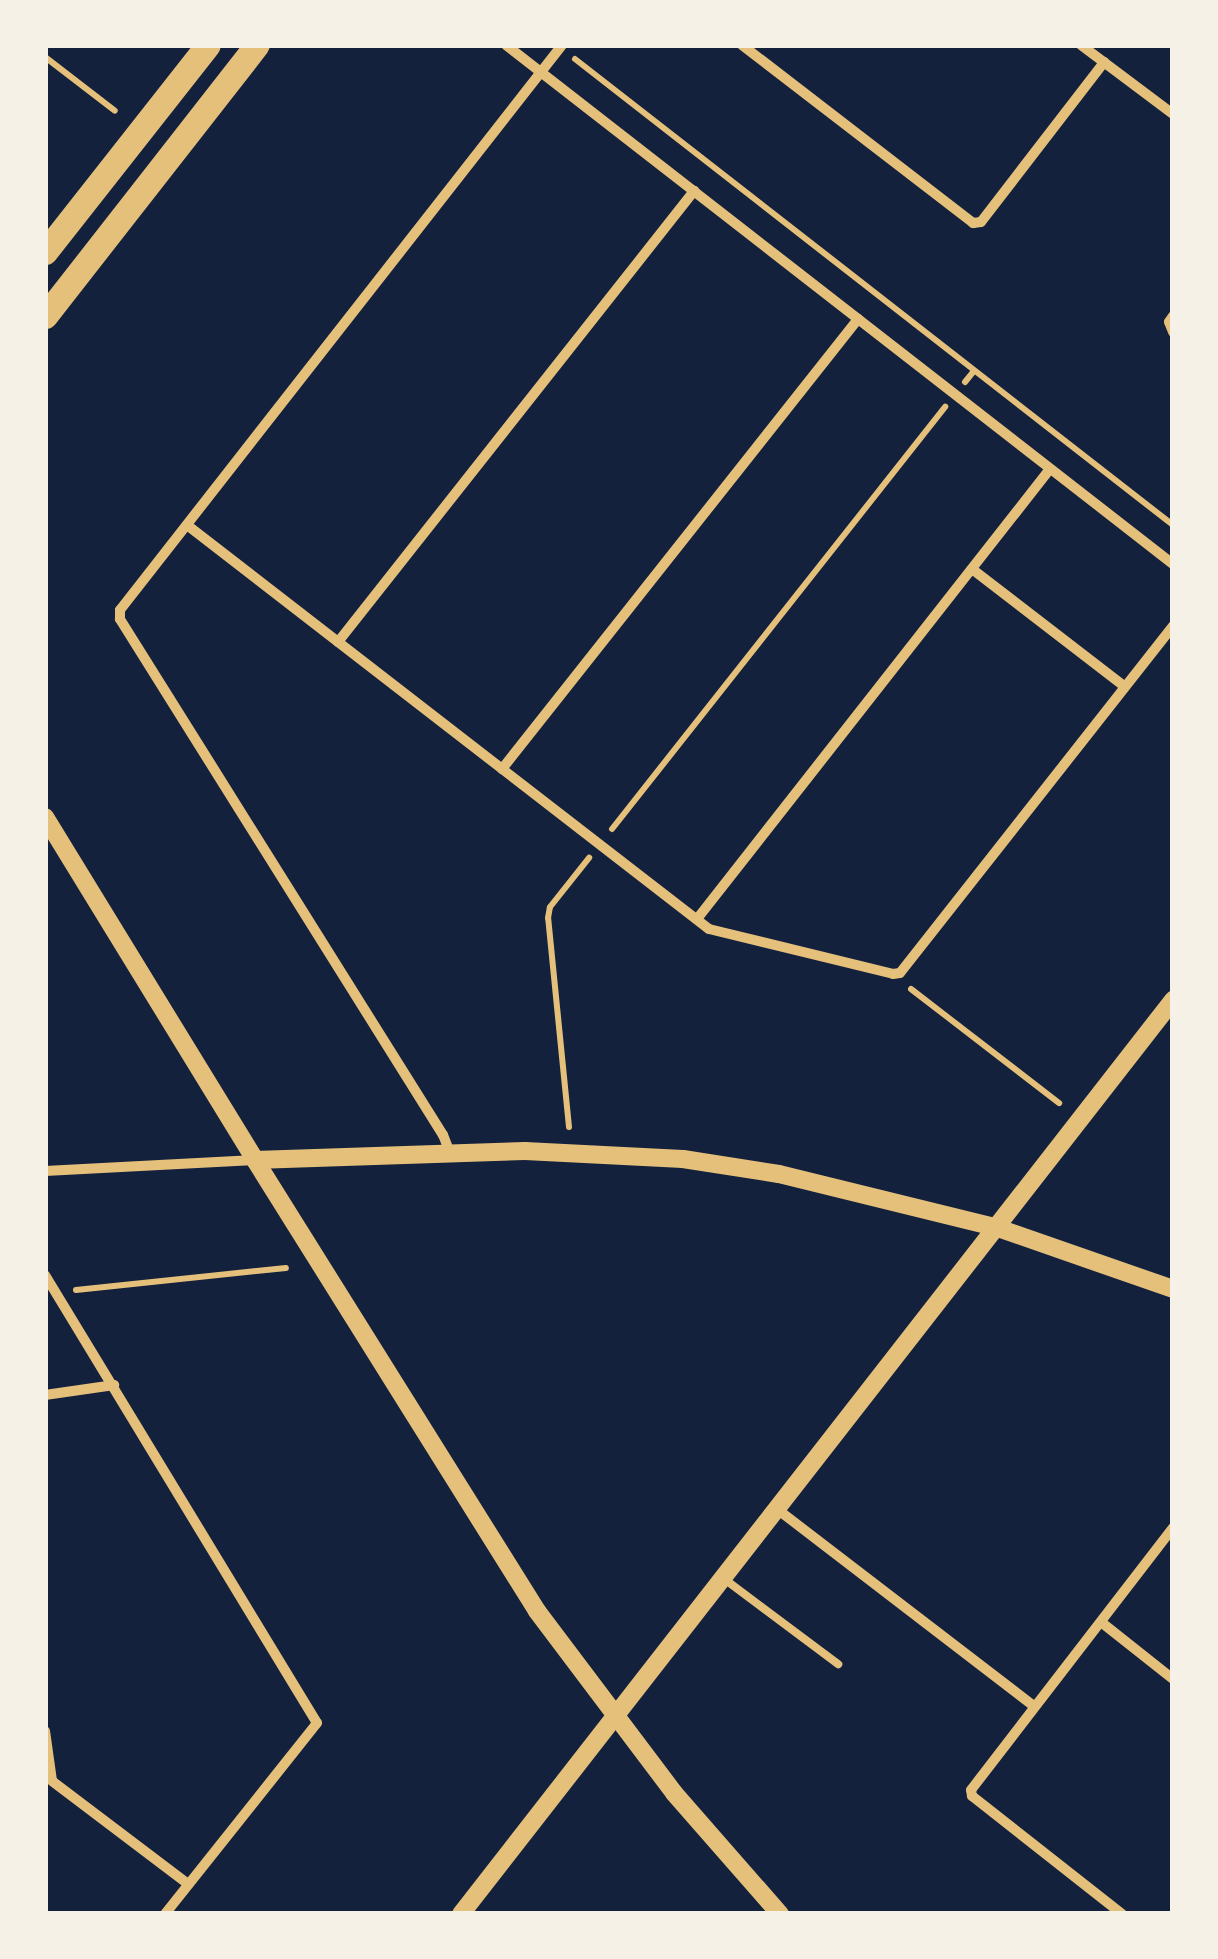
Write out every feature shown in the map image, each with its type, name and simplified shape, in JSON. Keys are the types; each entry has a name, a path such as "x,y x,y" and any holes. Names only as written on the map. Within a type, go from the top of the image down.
{"main road":[{"path":"45,252 208,45"},
{"path":"45,316 257,45"}],"street":[{"path":"506,45 1173,564"},
{"path":"742,45 973,223 980,222 1104,62"},
{"path":"1081,45 1173,114"},
{"path":"450,1154 443,1136 120,620 120,610 561,46"},
{"path":"338,642 694,191"},
{"path":"1173,316 1168,322 1173,332"},
{"path":"502,769 858,319"},
{"path":"696,919 1050,469"},
{"path":"187,525 709,929 896,974 1173,626"},
{"path":"972,570 1125,687"},
{"path":"45,817 537,1611 614,1718 780,1914"},
{"path":"461,1914 1173,1000"},
{"path":"45,1171 450,1154 600,1152 682,1159 778,1174 996,1227 1173,1289"},
{"path":"45,1275 318,1722 166,1914"},
{"path":"45,1395 114,1385"},
{"path":"777,1509 1034,1706"},
{"path":"1122,1914 972,1796 1034,1706 1173,1528"},
{"path":"1101,1622 1173,1679"},
{"path":"45,1731 52,1781 188,1884"}],"lane":[{"path":"723,1578 838,1664"}],"path":[{"path":"561,46 1173,526"},
{"path":"45,56 115,110"},
{"path":"569,1127 550,908 974,371"},
{"path":"896,974 1059,1103"},
{"path":"56,1292 286,1268"}]}
